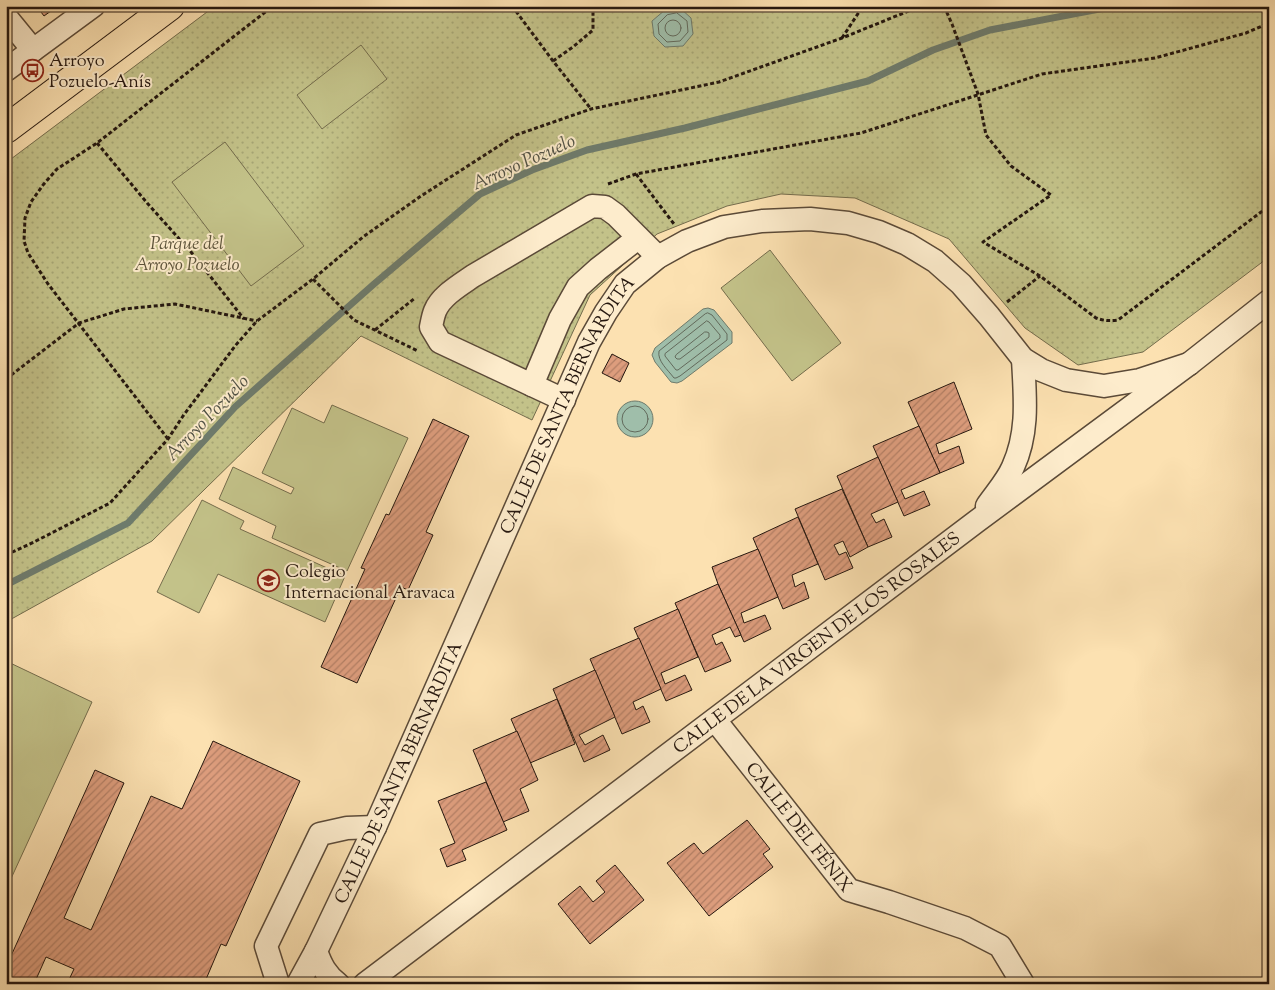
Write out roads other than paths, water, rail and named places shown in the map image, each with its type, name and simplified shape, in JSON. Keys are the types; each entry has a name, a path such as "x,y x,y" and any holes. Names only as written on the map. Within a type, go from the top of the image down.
{"main road":[{"path":"6,129 170,6"}],"street":[{"path":"6,70 93,6"},
{"path":"6,17 33,50"},
{"path":"564,400 440,342 431,327 434,312 440,302 473,276 592,206 605,207 616,215 658,257"},
{"name":"CALLE DE SANTA BERNARDITA","path":"298,984 316,951 375,827 589,342 625,284 658,257 687,241 724,228 762,221 810,219 848,223 879,232 908,244 935,261 961,284 1023,359 1041,370 1066,380 1104,386 1140,380 1189,364"},
{"path":"532,386 560,319 578,287 638,238"},
{"name":"CALLE DE LA VIRGEN DE LOS ROSALES","path":"365,984 977,521 1189,364 1269,301"},
{"path":"977,521 1013,469 1022,444 1025,422 1023,359"},
{"name":"CALLE DEL FÉNIX","path":"715,720 849,890 965,928 1000,946 1023,984"},
{"path":"278,984 266,946 320,834 347,828 375,827"},
{"path":"316,951 320,964 338,984"}],"water":[{"path":"680,8 691,18 693,34 683,46 665,47 654,36 652,21 665,10"},
{"path":"703,309 714,310 732,332 732,343 682,381 677,383 671,382 655,362 652,355 655,348"},
{"path":"635,401 648,406 653,419 648,432 635,437 622,432 617,419 622,406"}],"waterway":[{"name":"Arroyo Pozuelo","path":"6,585 128,523 235,407 374,284 480,194 532,170 587,150 685,128 868,81 933,50 990,30 1115,6"}],"place":[{"name":"Arroyo Pozuelo-Anís","path":"33,70"},
{"name":"Colegio Internacional Aravaca","path":"269,581"}],"park label":[{"name":"Parque del Arroyo Pozuelo","path":"187,253"}]}
